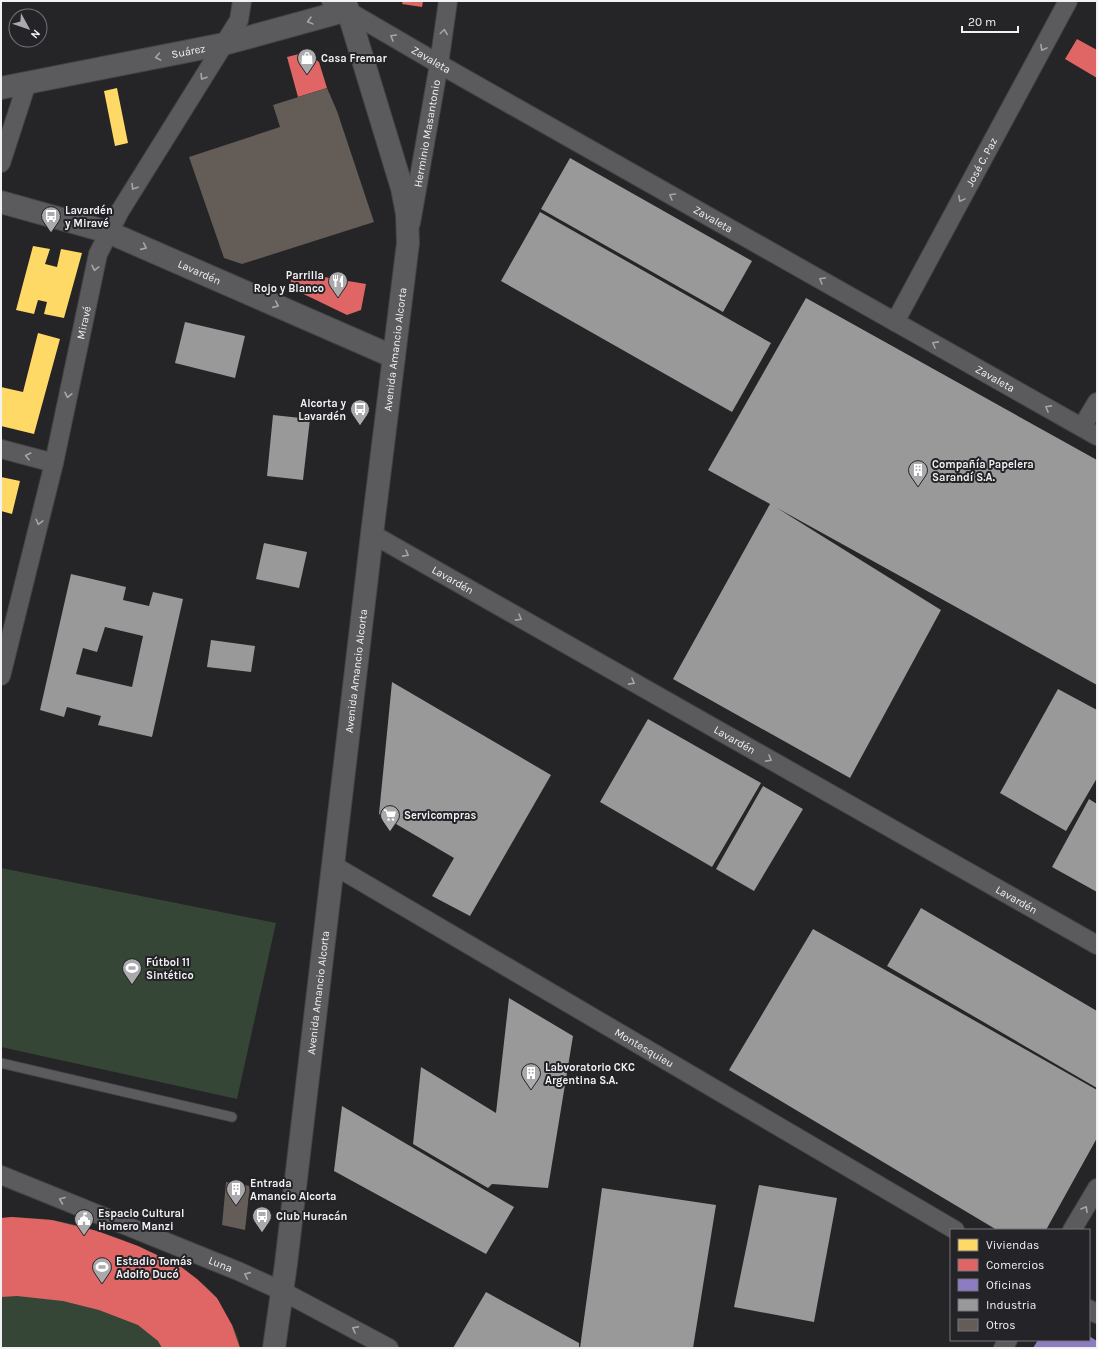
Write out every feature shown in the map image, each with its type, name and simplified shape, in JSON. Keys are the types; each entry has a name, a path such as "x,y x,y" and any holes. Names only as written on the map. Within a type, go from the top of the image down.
{"main road":[{"name":"Suárez","path":"1,88 224,44 341,4"},
{"name":"Avenida Amancio Alcorta","path":"274,1348 408,243 407,214 402,188 341,4"},
{"name":"Lavardén","path":"1,202 108,232 394,356"}],"street":[{"name":"Miravé","path":"1,676 54,462 98,254 120,211 238,20 242,1"},
{"name":"Herminio Masantonio","path":"408,243 439,64 448,1"},
{"name":"José C. Paz","path":"895,322 1068,1"},
{"name":"Zavaleta","path":"341,4 439,64 1090,431"},
{"path":"1,163 27,83"},
{"path":"1090,431 1097,402"},
{"path":"1,449 54,462"},
{"name":"Lavardén","path":"372,534 1097,945"},
{"name":"Montesquieu","path":"333,865 953,1229"},
{"name":"Luna","path":"1,1175 238,1271 282,1291 389,1348"},
{"path":"1073,1229 1097,1188"}],"lane":[{"path":"1,1063 232,1117"}],"green space":[{"name":"Fútbol 11 Sintético","path":"1,868 276,923 237,1099 1,1047"},
{"name":"Estadio Tomás Adolfo Ducó","path":"12,1217 52,1220 93,1230 141,1248 186,1271 204,1285 217,1299 235,1332 240,1348 1,1348 1,1218"}],"building: Viviendas":[{"path":"117,88 128,143 115,146 104,91"},
{"path":"33,246 50,249 45,264 57,267 61,249 82,253 64,318 44,314 47,302 38,300 34,314 16,310"},
{"path":"38,333 60,339 34,434 1,426 1,387 23,392"},
{"path":"1,477 20,481 12,514 1,511"}],"building: Comercios":[{"path":"403,1 423,1 422,7 402,4"},
{"path":"1077,39 1097,50 1097,78 1065,59"},
{"name":"Casa Fremar","path":"307,52 319,62 327,88 298,97 287,57"},
{"name":"Parrilla Rojo y Blanco","path":"294,272 366,284 361,310 347,315 289,287"},
{"name":"Estadio Tomás Adolfo Ducó","path":"12,1217 52,1220 97,1231 138,1246 180,1266 197,1279 217,1298 232,1325 240,1348 162,1348 158,1341 138,1325 99,1310 63,1301 17,1296 1,1297 1,1218"}],"building: Oficinas":[{"path":"1090,1337 1097,1341 1097,1348 1033,1348 1037,1341 1090,1341"}],"building: Industria":[{"path":"570,158 752,261 723,312 541,209"},
{"path":"540,212 771,343 732,412 501,281"},
{"name":"Compañía Papelera Sarandí S.A.","path":"806,298 1097,460 1097,685 777,508 941,610 850,778 673,679 770,504 708,470"},
{"path":"185,322 245,336 235,378 175,363"},
{"path":"273,415 310,419 303,480 267,476"},
{"path":"264,543 307,552 299,588 256,579"},
{"path":"71,574 126,587 123,600 149,606 153,592 183,599 152,737 98,725 101,716 67,707 64,717 40,710","holes":["105,627 143,636 132,687 76,674 83,648 97,652"]},
{"path":"211,640 255,646 251,672 207,667"},
{"path":"392,682 551,775 470,916 432,896 454,858 379,814"},
{"path":"1058,689 1097,710 1097,778 1066,831 1000,793"},
{"path":"648,719 761,783 712,867 600,802"},
{"path":"763,786 803,809 754,891 716,869"},
{"path":"1089,799 1097,804 1097,892 1052,867"},
{"path":"921,908 1097,1011 1097,1088 887,966"},
{"path":"813,929 1097,1090 1097,1138 1047,1229 995,1229 729,1070"},
{"name":"Labvoratorio CKC Argentina S.A.","path":"509,998 573,1036 548,1188 492,1184 488,1188 413,1144 421,1067 496,1113"},
{"path":"342,1106 514,1207 486,1254 334,1171"},
{"path":"759,1185 837,1198 814,1322 734,1307"},
{"path":"602,1188 716,1205 693,1348 580,1348"},
{"path":"486,1292 579,1343 579,1348 453,1348"}],"building: Otros":[{"path":"327,88 337,111 374,222 242,264 224,258 189,157 280,127 273,105"},
{"name":"Entrada Amancio Alcorta","path":"226,1182 250,1186 245,1230 222,1225"}],"place":[{"name":"Casa Fremar","path":"307,75"},
{"name":"Lavardén y Miravé","path":"51,233"},
{"name":"Parrilla Rojo y Blanco","path":"338,298"},
{"name":"Alcorta y Lavardén","path":"360,426"},
{"name":"Compañía Papelera Sarandí S.A.","path":"918,487"},
{"name":"Servicompras","path":"390,832"},
{"name":"Fútbol 11 Sintético","path":"132,985"},
{"name":"Labvoratorio CKC Argentina S.A.","path":"531,1090"},
{"name":"Entrada Amancio Alcorta","path":"236,1206"},
{"name":"Club Huracán","path":"262,1233"},
{"name":"Espacio Cultural Homero Manzi","path":"84,1236"},
{"name":"Estadio Tomás Adolfo Ducó","path":"102,1284"}]}
